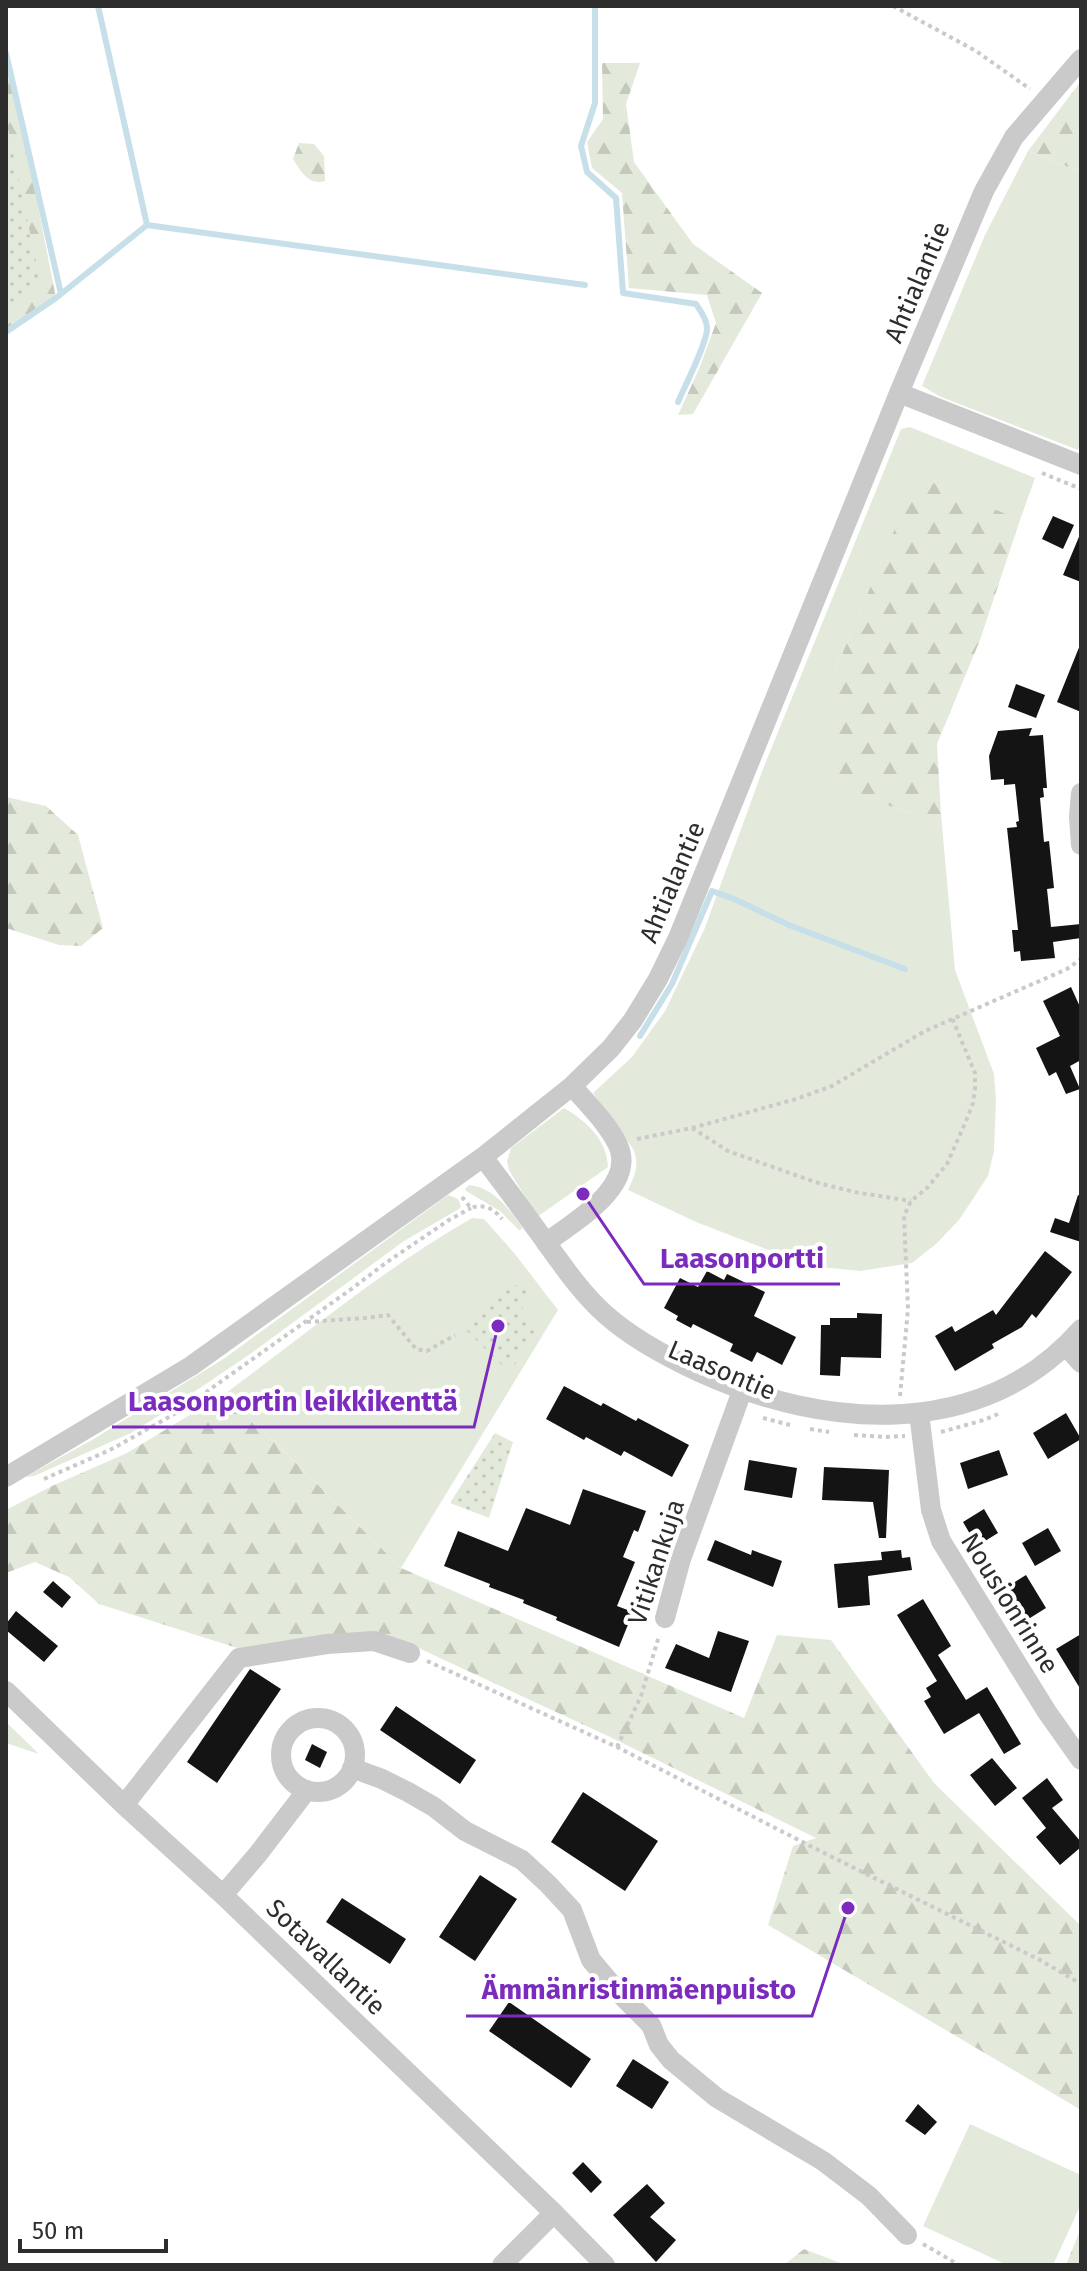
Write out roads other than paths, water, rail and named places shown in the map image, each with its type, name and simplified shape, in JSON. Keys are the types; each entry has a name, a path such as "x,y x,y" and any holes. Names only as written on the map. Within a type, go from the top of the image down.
{"street":[{"name":"Ahtialantie","path":"6,1477 191,1366 450,1182 572,1086 611,1048 633,1020 678,938 984,191 1014,137 1081,59"},
{"path":"899,393 1081,465"},
{"path":"1081,793 1081,845"},
{"path":"546,1243 606,1195 620,1174 618,1146 602,1121 572,1086"},
{"name":"Laasontie","path":"483,1157 581,1289 606,1315 635,1338 687,1366 739,1400 824,1412 909,1414 996,1392 1032,1372 1066,1346 1081,1329"},
{"path":"1066,1346 1081,1363"},
{"name":"Vitikankuja","path":"665,1618 681,1559 739,1400"},
{"name":"Nousionrinne","path":"909,1414 922,1434 931,1510 941,1541 1047,1712 1081,1760"},
{"path":"124,1805 239,1658 327,1644 374,1641 410,1653"},
{"name":"Sotavallantie","path":"6,1691 223,1895 605,2265"},
{"path":"318,1718 330,1720 348,1734 355,1757 352,1768 339,1785 329,1790 307,1790 288,1777 283,1767 282,1744 296,1725 318,1718"},
{"path":"352,1768 408,1792 465,1831 522,1860 572,1910 591,1960 651,2025 659,2045 671,2060 717,2098 823,2161 869,2196 907,2235"},
{"path":"223,1895 307,1790"},
{"path":"502,2265 554,2213"}],"waterway":[{"path":"98,6 147,225"},
{"path":"595,6 595,103 581,146 587,172 616,198 623,293 696,304 707,325 704,343 678,402"},
{"path":"6,53 61,294"},
{"path":"6,332 56,298 147,225 585,285"},
{"path":"640,1036 672,984 712,891 789,925 905,969"}],"place":[{"name":"Laasonportti","path":"583,1194"},
{"name":"Laasonportin leikkikenttä","path":"498,1326"},
{"name":"Ämmänristinmäenpuisto","path":"848,1908"}]}
